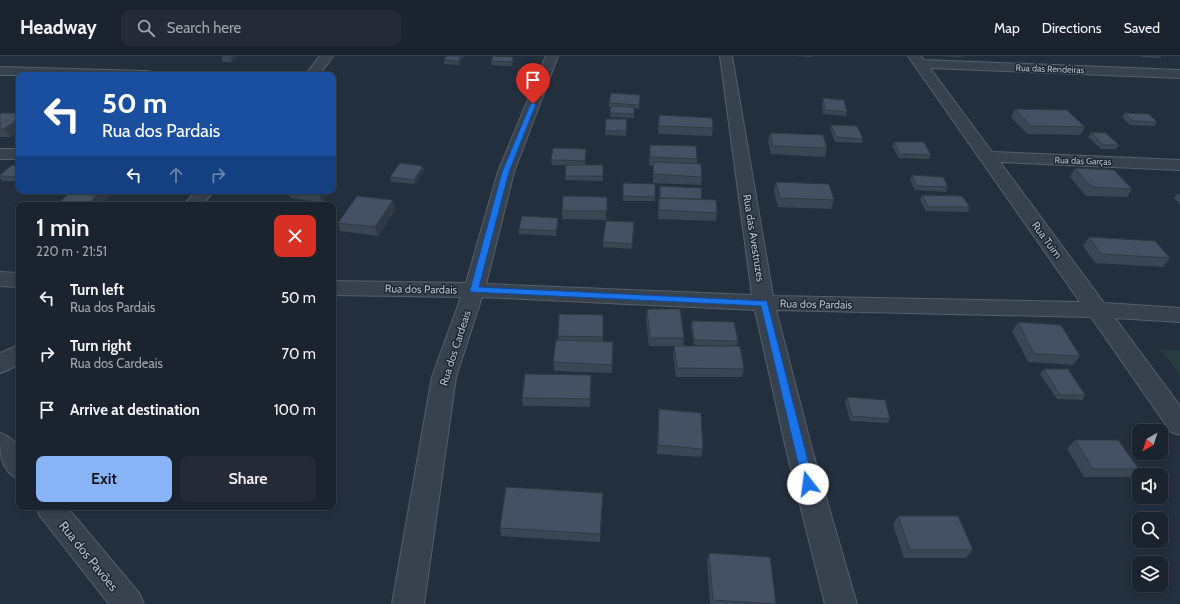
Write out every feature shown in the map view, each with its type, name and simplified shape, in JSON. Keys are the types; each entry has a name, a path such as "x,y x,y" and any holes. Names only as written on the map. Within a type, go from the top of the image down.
{"street":[{"path":"314,72 327,56"},
{"name":"Rua dos Cardeais","path":"408,604 444,377 474,290 506,172 552,56"},
{"name":"Rua das Avestruzes","path":"726,56 764,303 800,453 841,604"},
{"name":"Rua das Rendeiras","path":"917,60 1180,74"},
{"name":"Rua Tuim","path":"917,60 1180,425"},
{"path":"0,71 37,72"},
{"path":"0,154 16,154"},
{"name":"Rua das Garças","path":"987,157 1180,165"},
{"path":"196,202 202,194"},
{"path":"0,279 16,280"},
{"name":"Rua dos Pardais","path":"336,288 474,290 764,303 1098,310 1180,315"},
{"path":"0,364 16,355"},
{"path":"0,444 16,464"},
{"name":"Rua dos Pavões","path":"52,510 128,604"}],"green space":[{"path":"1160,349 1180,350 1180,375"}],"building":[{"path":"223,56 232,56 230,58 221,58"},
{"path":"446,56 461,56 458,61 444,60"},
{"path":"493,56 513,57 512,62 491,61"},
{"path":"611,93 640,95 639,105 609,103"},
{"path":"823,98 844,100 847,112 825,110"},
{"path":"611,106 634,107 634,114 610,113"},
{"path":"1015,109 1067,110 1085,127 1031,126"},
{"path":"16,113 16,121 4,129 0,129 0,114"},
{"path":"1125,113 1149,114 1157,122 1133,121"},
{"path":"659,115 712,118 713,128 659,126"},
{"path":"606,119 627,119 626,131 605,131"},
{"path":"831,125 857,126 863,139 836,137"},
{"path":"1091,132 1106,133 1119,145 1103,145"},
{"path":"770,133 823,135 827,148 773,146"},
{"path":"894,142 924,142 931,155 900,154"},
{"path":"650,145 696,146 697,159 650,157"},
{"path":"553,148 586,149 585,161 551,160"},
{"path":"654,162 701,164 702,177 653,174"},
{"path":"400,163 423,166 414,180 390,177"},
{"path":"12,165 16,165 16,177 0,175"},
{"path":"566,165 603,165 603,176 565,176"},
{"path":"1075,168 1114,170 1132,189 1091,187"},
{"path":"912,175 943,177 948,187 917,186"},
{"path":"776,182 829,184 834,200 780,198"},
{"path":"623,183 655,184 655,197 623,196"},
{"path":"660,186 701,188 702,199 660,198"},
{"path":"68,194 98,194 90,202 60,202"},
{"path":"922,195 962,196 970,207 928,207"},
{"path":"357,196 393,200 375,227 338,223"},
{"path":"563,196 607,197 607,211 562,211"},
{"path":"659,198 716,200 717,213 659,210"},
{"path":"522,216 558,218 556,231 519,229"},
{"path":"606,221 634,222 632,244 603,242"},
{"path":"1089,237 1155,241 1170,258 1101,254"},
{"path":"647,309 680,309 684,338 650,338"},
{"path":"559,314 603,315 603,337 558,336"},
{"path":"692,321 734,322 738,341 694,340"},
{"path":"1018,322 1061,325 1080,356 1034,354"},
{"path":"556,340 613,342 612,365 553,362"},
{"path":"674,346 740,346 744,369 677,368"},
{"path":"1044,369 1068,369 1085,395 1060,395"},
{"path":"525,374 591,375 590,399 522,398"},
{"path":"847,397 885,400 890,419 852,416"},
{"path":"659,409 701,413 703,449 658,445"},
{"path":"1075,440 1118,440 1138,468 1132,469 1093,469"},
{"path":"506,487 603,493 600,534 500,528"},
{"path":"898,516 958,516 973,550 910,550"},
{"path":"709,553 770,557 776,604 713,600"}],"route":[{"path":"533,104 506,172 474,290 764,303 808,484"}]}
